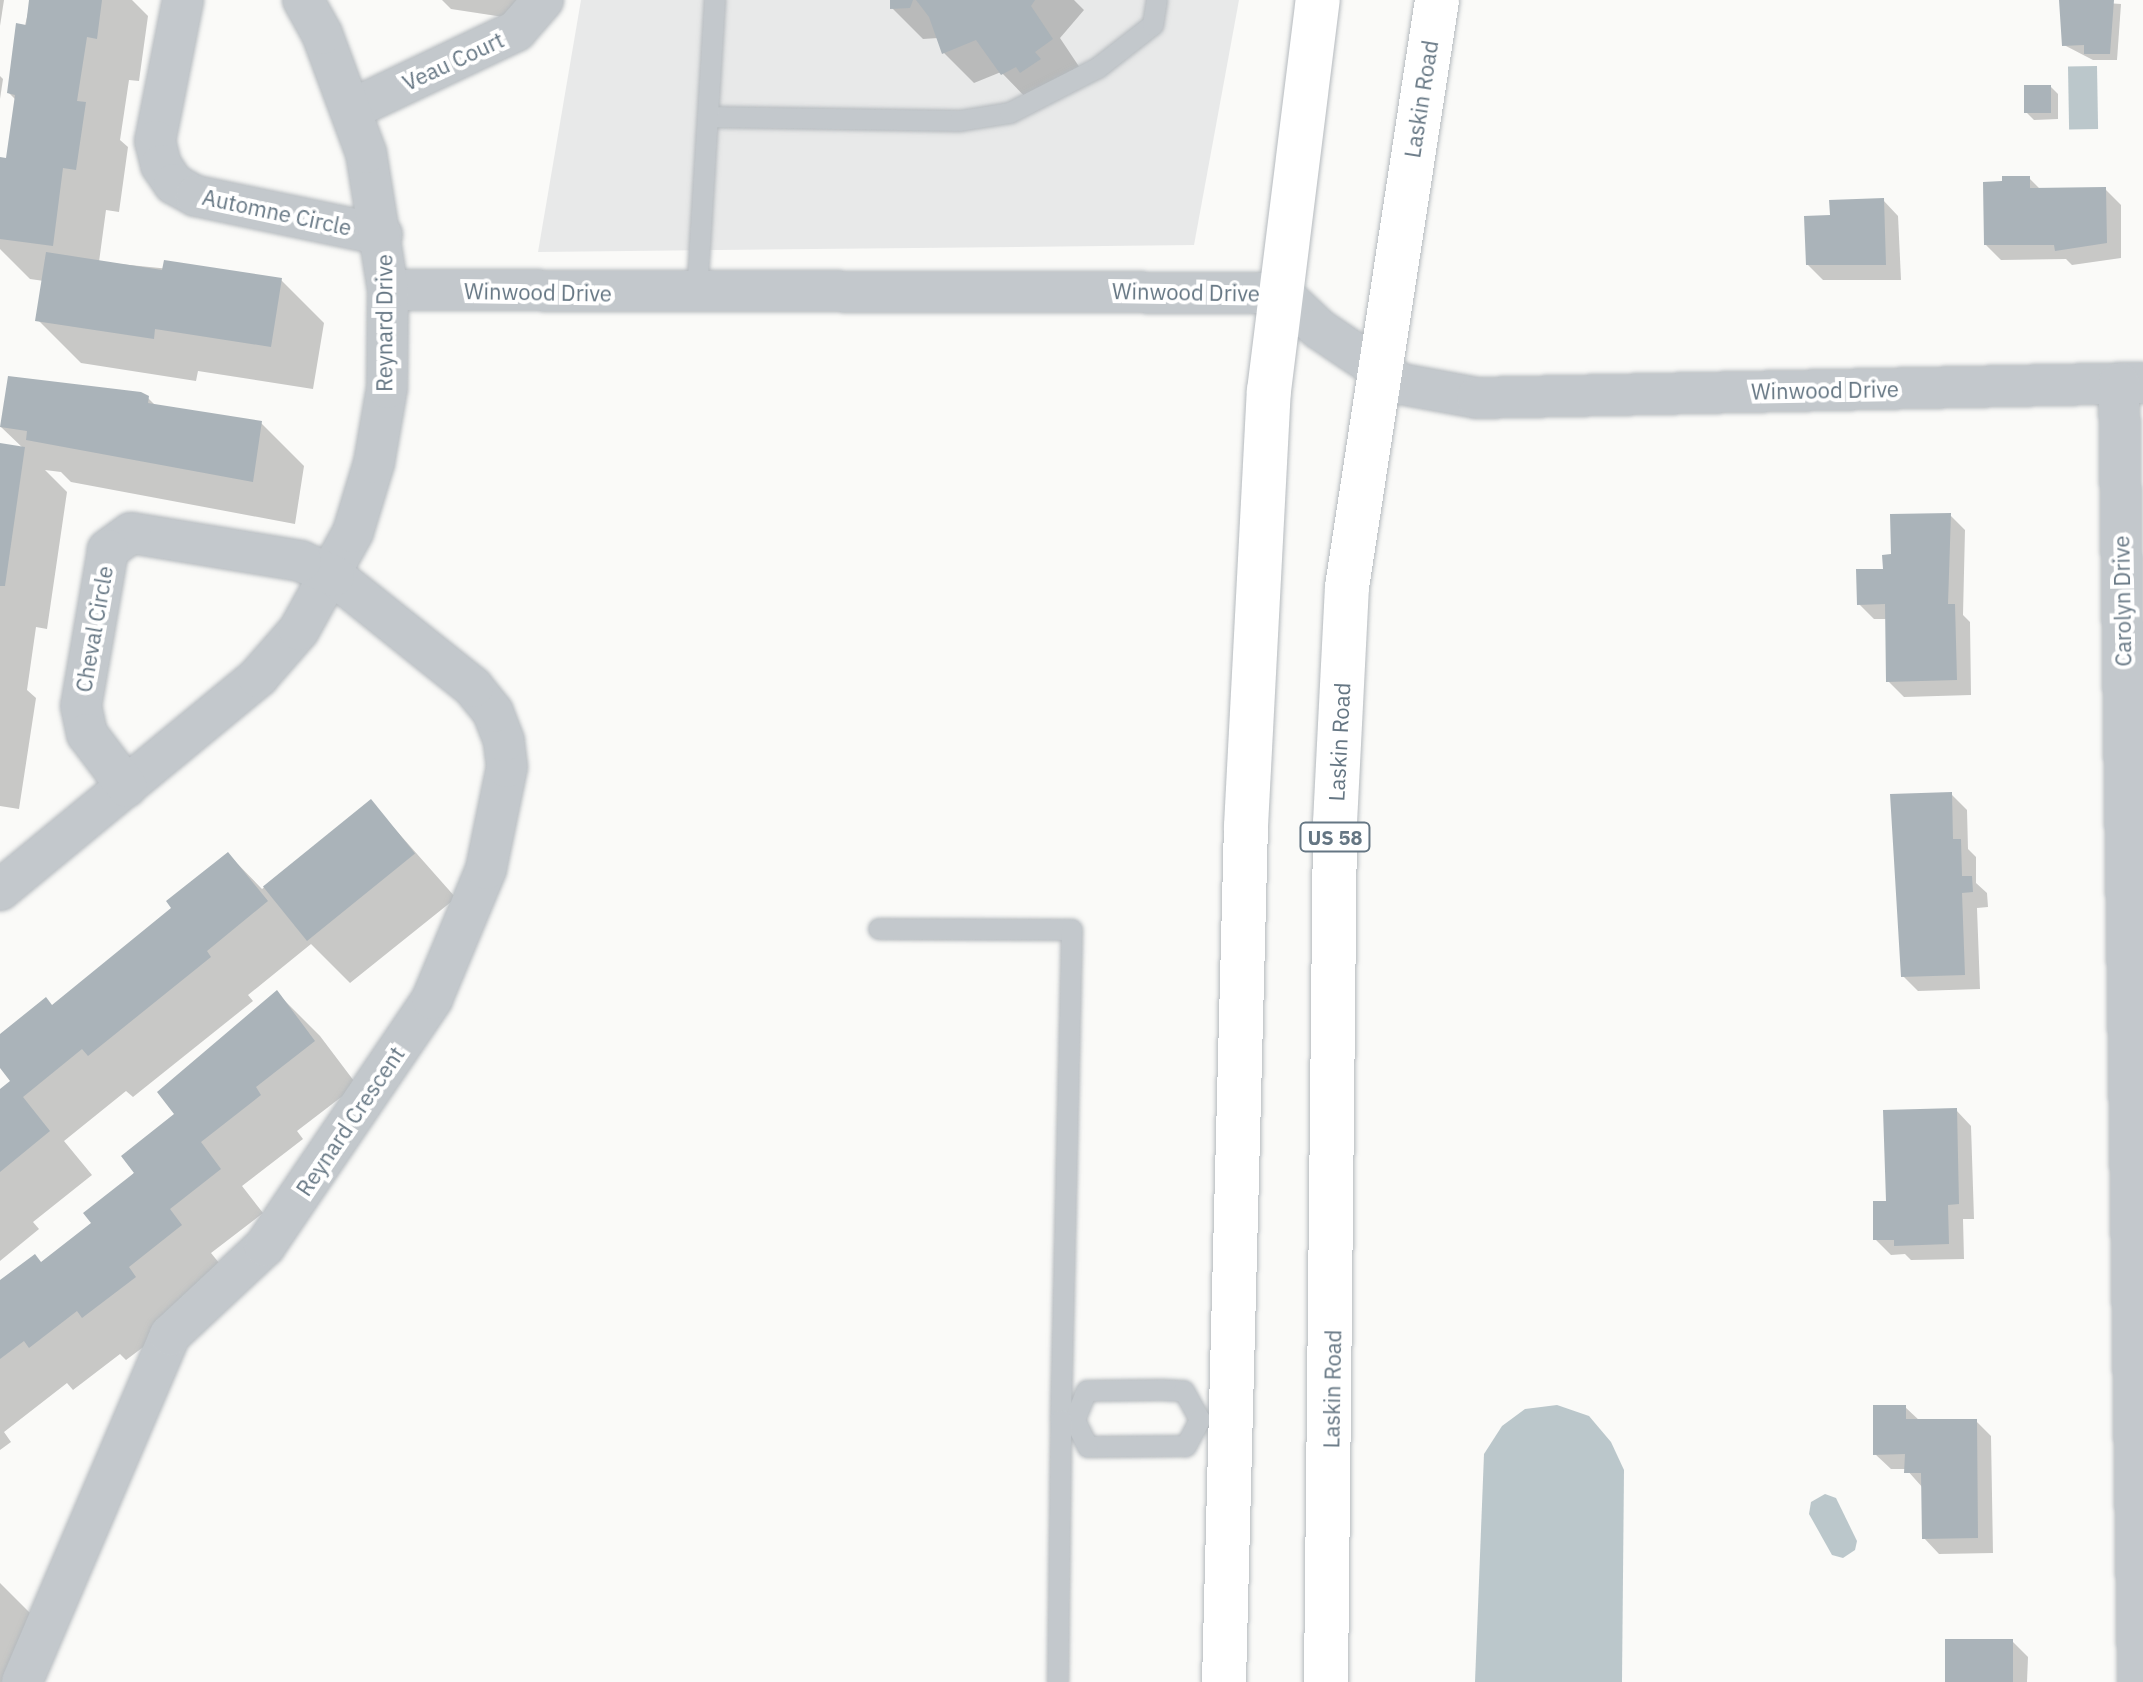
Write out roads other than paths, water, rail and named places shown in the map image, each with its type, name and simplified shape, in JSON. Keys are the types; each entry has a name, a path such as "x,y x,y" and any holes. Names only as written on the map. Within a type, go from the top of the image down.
{"main road":[{"path":"1224,1682 1215,1420 1269,391 1318,0"},
{"name":"Laskin Road","path":"1326,1682 1335,823 1347,587 1437,0"}],"street":[{"name":"Automne Circle","path":"183,0 155,141 161,165 174,184 196,196 382,235"},
{"name":"Reynard Drive","path":"0,890 258,677 299,630 334,576 374,463 387,388 388,290 382,235 352,109 303,0"},
{"name":"Veau Court","path":"352,109 516,31 543,0"},
{"name":"Winwood Drive","path":"388,290 697,294 1281,293 1379,371 1401,384 1477,398 2131,383"},
{"name":"Carolyn Drive","path":"2131,383 2138,1682"},
{"name":"Cheval Circle","path":"127,787 93,745 81,706 108,550 116,540 131,533 301,561 334,576"},
{"name":"Reynard Crescent","path":"22,1682 170,1335 265,1246 300,1197 432,999 486,869 507,767 493,712 473,687 334,576"}],"lane":[{"path":"697,294 715,0"},
{"path":"708,117 960,121 1020,109 1098,68 1153,25 1157,0"},
{"path":"879,929 1072,930 1068,1420 1058,1682"},
{"path":"1147,1390 1184,1391 1215,1420 1186,1446 1088,1447 1068,1420 1087,1391 1147,1390"}]}
